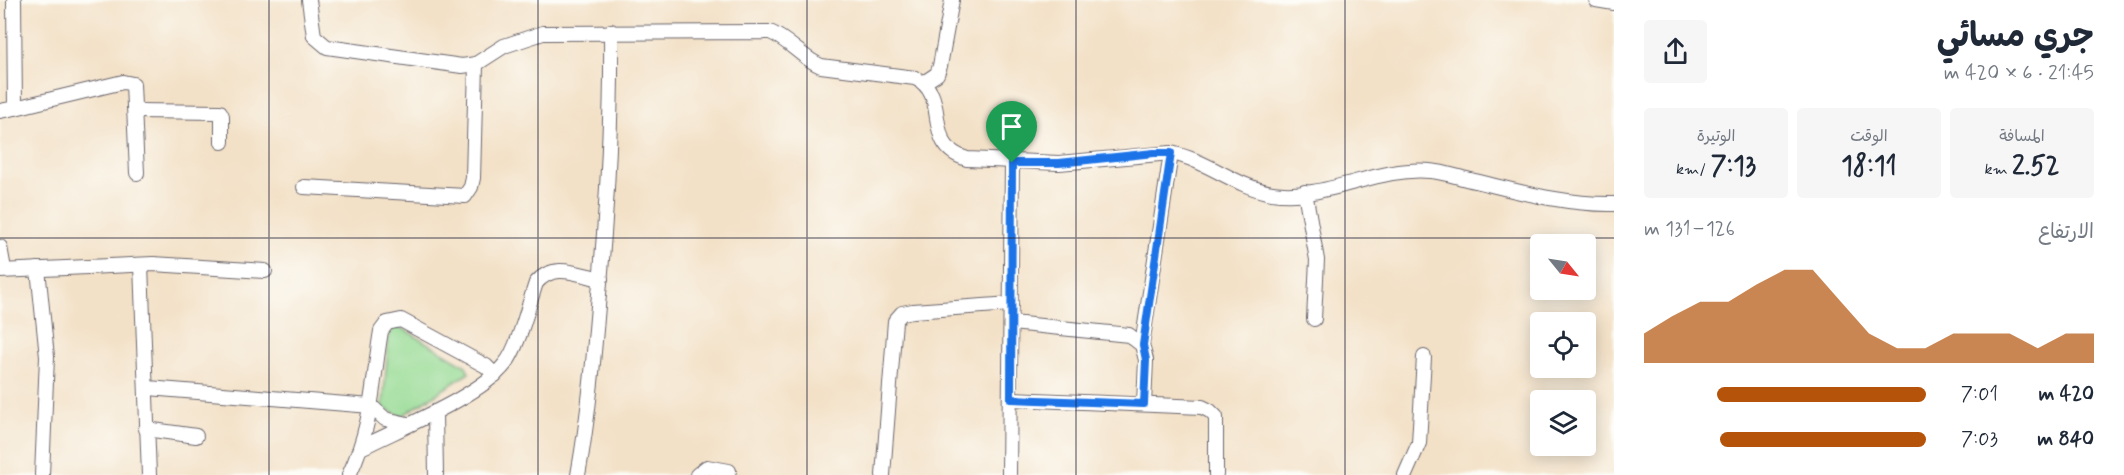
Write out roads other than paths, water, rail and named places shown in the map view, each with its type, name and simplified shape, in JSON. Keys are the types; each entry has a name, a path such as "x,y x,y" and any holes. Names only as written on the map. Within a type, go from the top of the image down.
{"street":[{"path":"14,0 15,108"},
{"path":"309,0 314,36 327,47 462,66 476,64 504,46 543,33 763,31 782,37 810,62 833,70 915,78 925,82 931,91 941,136 952,155 967,159 1012,163 1059,163 1171,153 1186,156 1244,185 1262,191 1291,194 1400,173 1431,171 1560,201 1585,205 1614,204"},
{"path":"925,82 937,74 940,66 952,0"},
{"path":"1596,0 1614,3"},
{"path":"578,475 592,375 601,279 612,82 611,31"},
{"path":"304,187 465,196 471,187 472,178 476,64"},
{"path":"0,111 129,82 133,84 135,90 137,173"},
{"path":"136,111 220,112 222,142"},
{"path":"1144,404 1146,360 1143,345 1171,153"},
{"path":"1009,475 1012,163"},
{"path":"1305,192 1317,260 1314,319"},
{"path":"0,247 2,270 141,265 265,271"},
{"path":"141,265 148,388 146,429 149,475"},
{"path":"38,269 47,357 42,475"},
{"path":"363,447 435,412 495,375 506,363 536,283 544,273 552,270 601,279"},
{"path":"883,475 890,358 895,321 902,314 913,311 1011,304"},
{"path":"349,475 363,447 381,331 391,320 406,322 486,366 495,375"},
{"path":"1012,323 1106,331 1129,335 1143,345"},
{"path":"1405,475 1419,443 1424,357"},
{"path":"148,388 371,406 385,419 408,424"},
{"path":"1011,399 1203,407 1216,417 1216,475"},
{"path":"435,412 436,475"},
{"path":"146,429 196,436"},
{"path":"697,475 707,467 729,471"}]}
